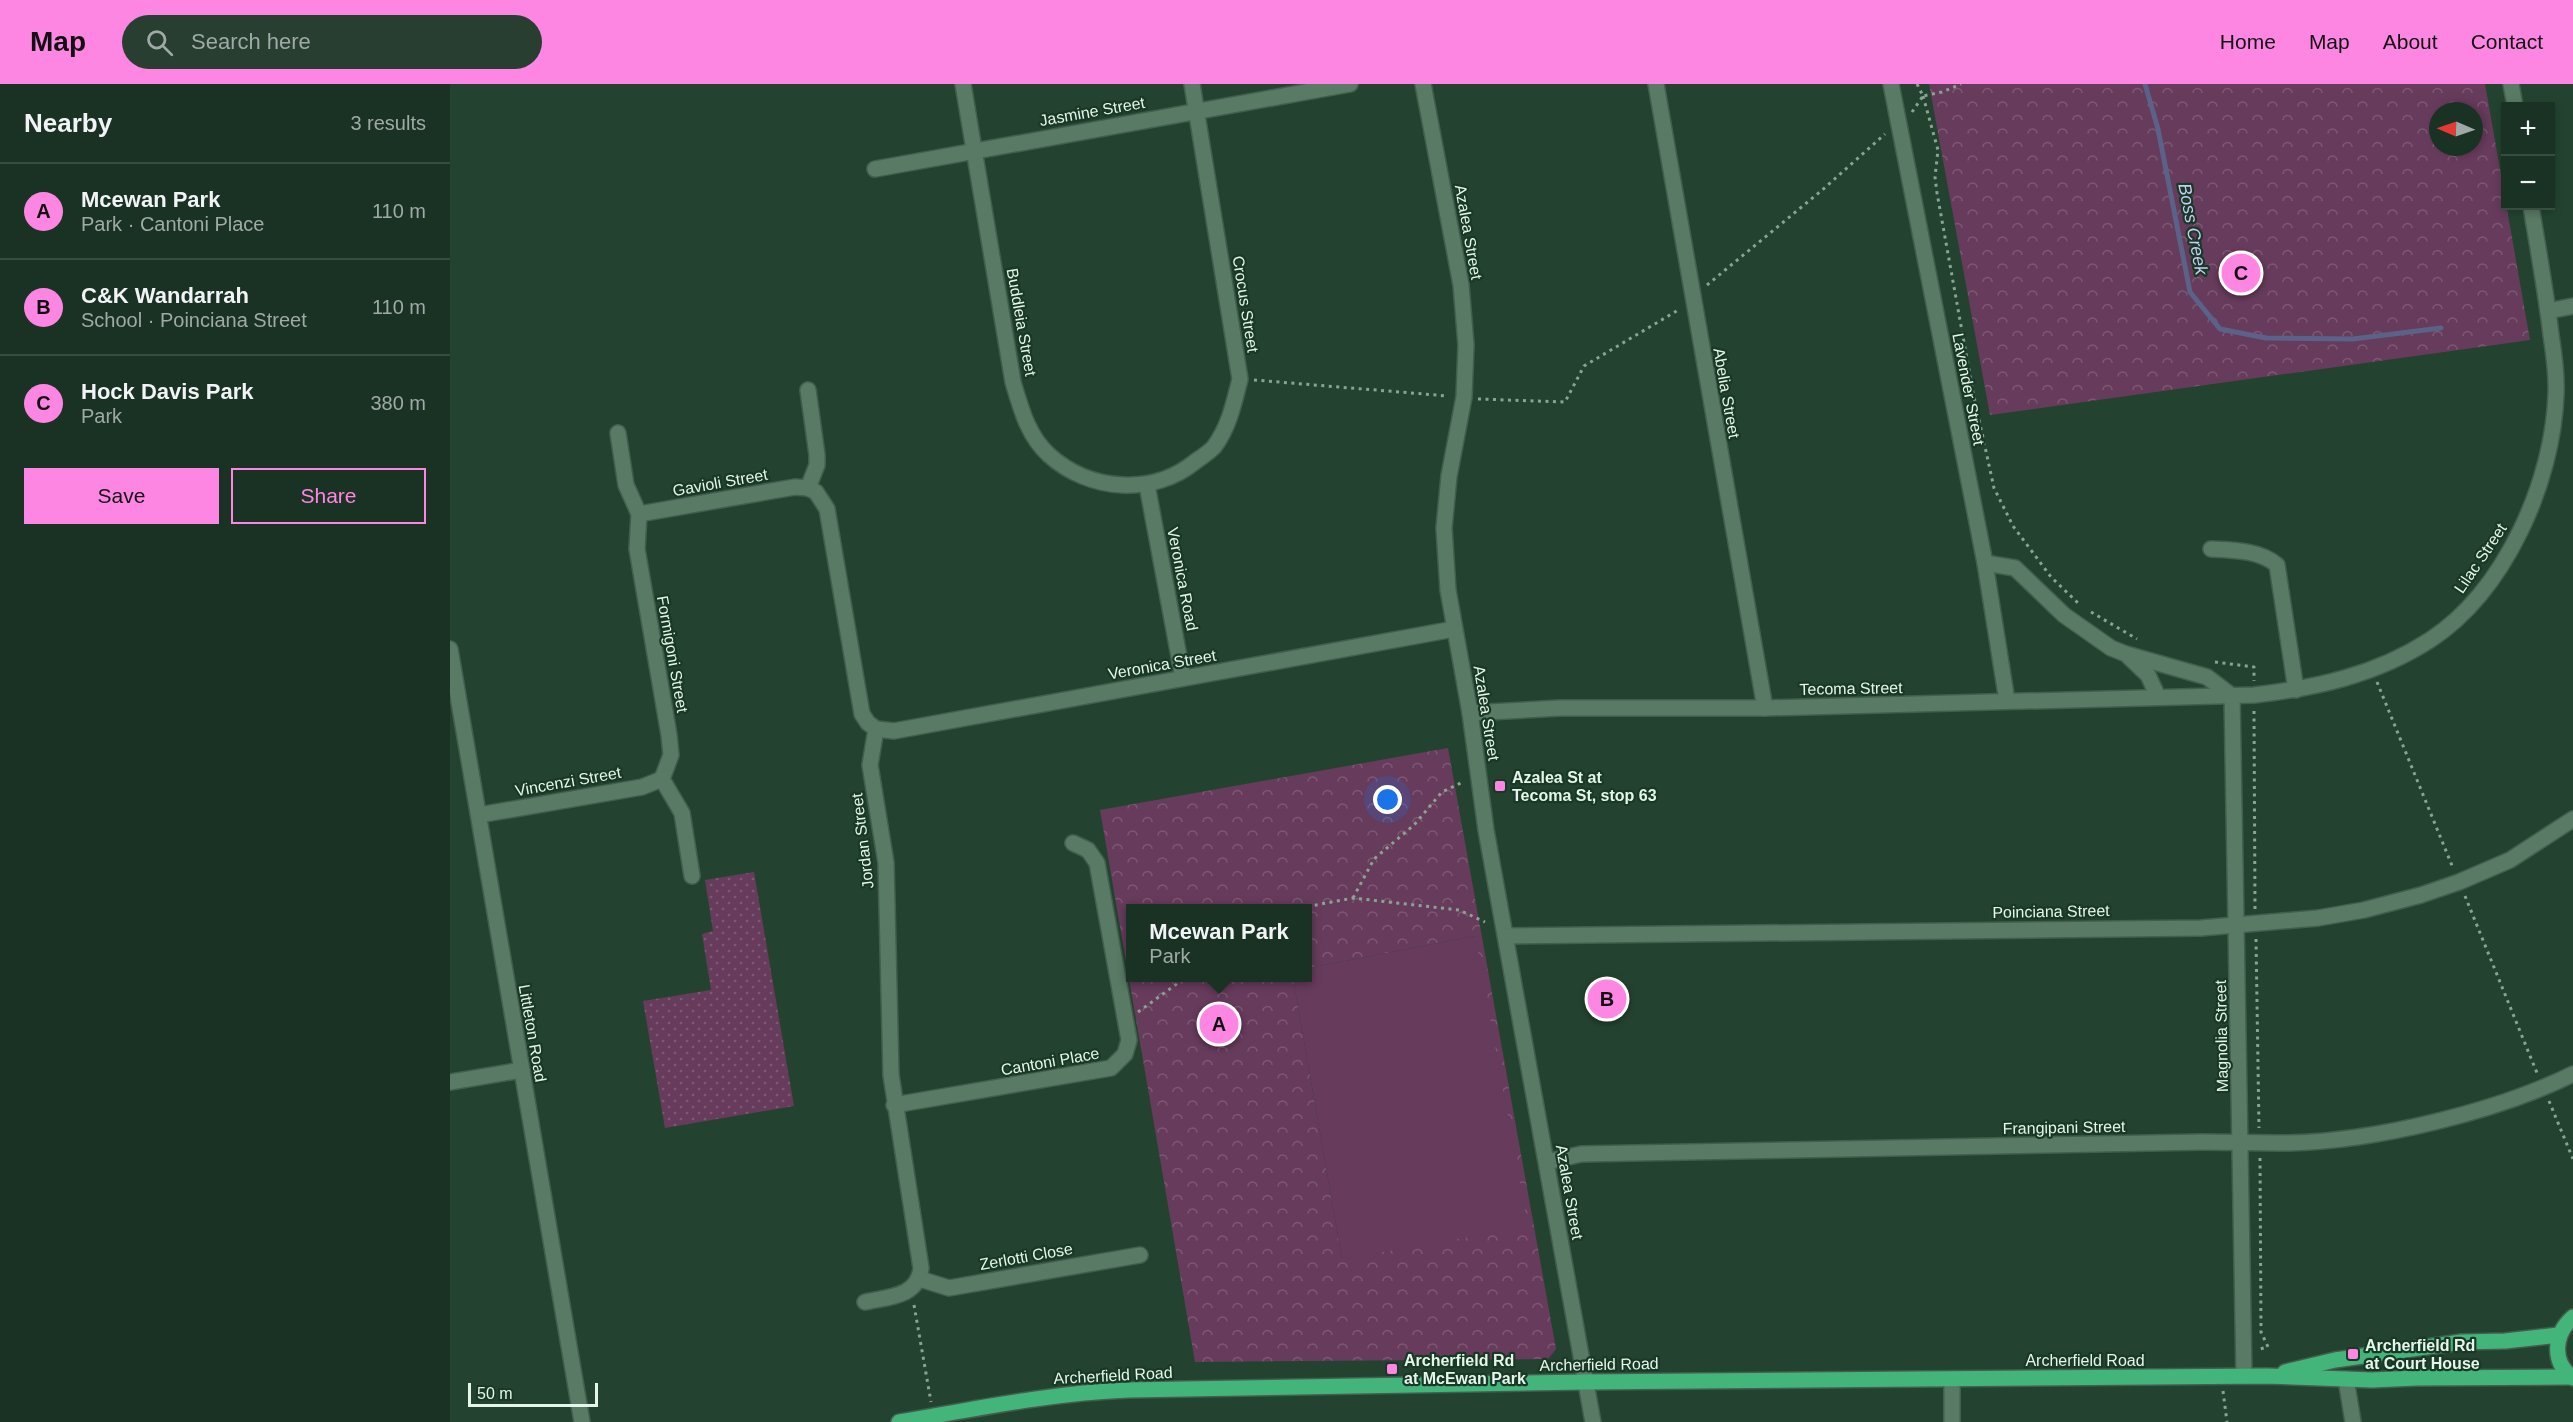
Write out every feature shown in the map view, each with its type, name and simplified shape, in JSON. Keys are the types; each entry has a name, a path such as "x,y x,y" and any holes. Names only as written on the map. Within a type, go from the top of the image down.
{"main road":[{"path":"2572,1377 2558,1358 2559,1335 2565,1324 2573,1317"},
{"name":"Archerfield Road","path":"2267,1376 2335,1360 2461,1342 2505,1341 2559,1335"},
{"name":"Archerfield Road","path":"899,1422 1086,1391 1586,1382 2244,1376 2346,1379 2572,1377"}],"street":[{"name":"Buddleia Street","path":"963,84 1013,382 1025,422 1048,454 1074,473 1113,484 1147,486"},
{"name":"Crocus Street","path":"1147,486 1180,474 1213,448 1230,418 1240,379 1192,84"},
{"name":"Jasmine Street","path":"876,169 1350,84"},
{"name":"Azalea Street","path":"1423,84 1461,285 1466,345 1464,397 1449,476 1444,528 1448,590 1470,713 1486,830 1507,936 1593,1422"},
{"name":"Abelia Street","path":"1656,84 1765,708"},
{"name":"Lavender Street","path":"1891,84 1985,563 2007,701"},
{"path":"2511,84 2514,102"},
{"name":"Lilac Street","path":"2232,696 2296,690 2338,681 2371,669 2430,640 2474,602 2508,554 2523,525 2540,481 2551,438 2557,393 2548,311 2532,210"},
{"path":"2548,311 2573,306"},
{"path":"808,390 818,455 817,465 808,488 816,492 827,509 862,714 876,729"},
{"name":"Formigoni Street","path":"618,434 626,484 639,514 637,549 671,755 662,779"},
{"name":"Veronica Road","path":"1147,486 1183,678"},
{"name":"Gavioli Street","path":"639,514 795,487 808,488"},
{"path":"2211,549 2260,556 2277,565 2296,690"},
{"path":"1985,563 2015,568 2064,615 2111,648 2207,677 2232,696"},
{"name":"Veronica Street","path":"876,729 894,731 1454,629"},
{"name":"Littleton Road","path":"450,649 582,1422"},
{"path":"2126,654 2148,675 2158,697"},
{"name":"Tecoma Street","path":"1470,713 1560,708 1765,708 2232,696"},
{"name":"Magnolia Street","path":"2232,696 2244,1376"},
{"name":"Jordan Street","path":"876,729 870,765 886,863 891,1075 921,1268 916,1284"},
{"path":"662,779 682,813 692,876"},
{"name":"Vincenzi Street","path":"478,815 642,787 662,779"},
{"name":"Poinciana Street","path":"1507,936 2202,927 2318,918 2421,896 2459,882 2510,860 2573,819"},
{"name":"Cantoni Place","path":"894,1105 1111,1068 1125,1054 1129,1040 1096,863 1088,850 1073,843"},
{"path":"450,1082 522,1070"},
{"name":"Frangipani Street","path":"1547,1162 1581,1154 2291,1143 2363,1136 2429,1122 2544,1088 2573,1074"},
{"name":"Zerlotti Close","path":"916,1284 949,1288 1140,1255"},
{"path":"865,1302 902,1295 916,1284"},
{"path":"1952,1379 1952,1422"},
{"path":"2346,1379 2353,1422"}],"path":[{"path":"1917,84 1923,96 1938,150 1935,177 1937,194 1973,392 1994,488 2013,526 2051,577 2081,606"},
{"path":"1923,96 1942,92 1961,84"},
{"path":"1240,379 1497,401 1565,402 1584,366 1679,309 1821,191 1885,134 1900,129"},
{"path":"2090,611 2124,633 2144,642"},
{"path":"2205,661 2254,667 2261,1332 2268,1347 2244,1353"},
{"path":"2371,669 2573,1159"},
{"path":"1353,898 1374,859 1414,825 1442,792 1460,785 1478,769"},
{"path":"1312,907 1353,898 1459,910 1477,916 1507,936"},
{"path":"1125,1019 1142,1010 1180,982"},
{"path":"916,1284 933,1416"},
{"path":"2222,1377 2227,1422"}],"green space":[{"path":"1929,84 2485,84 2501,175 2501,210 2507,210 2530,340 1990,415"},
{"path":"1448,748 1556,1349 1548,1359 1195,1362 1130,982 1294,982 1342,1259 1475,936 1312,967 1312,904 1126,904 1126,961 1100,810"},
{"path":"754,872 794,1106 665,1128 643,1001 711,990 702,934 713,931 705,880"},
{"path":"1475,936 1528,1227 1342,1259 1294,982 1312,982 1312,967"}],"waterway":[{"name":"Boss Creek","path":"2145,84 2158,129 2190,292 2220,329 2266,338 2353,339 2441,328"}],"place":[{"name":"Hock Davis Park","path":"2241,273"},
{"name":"Azalea St at Tecoma St, stop 63","path":"1500,786"},
{"name":"C&K Wandarrah","path":"1607,999"},
{"name":"Mcewan Park","path":"1219,1024"},
{"name":"Archerfield Rd at Court House","path":"2353,1354"},
{"name":"Archerfield Rd at McEwan Park","path":"1392,1369"}]}
